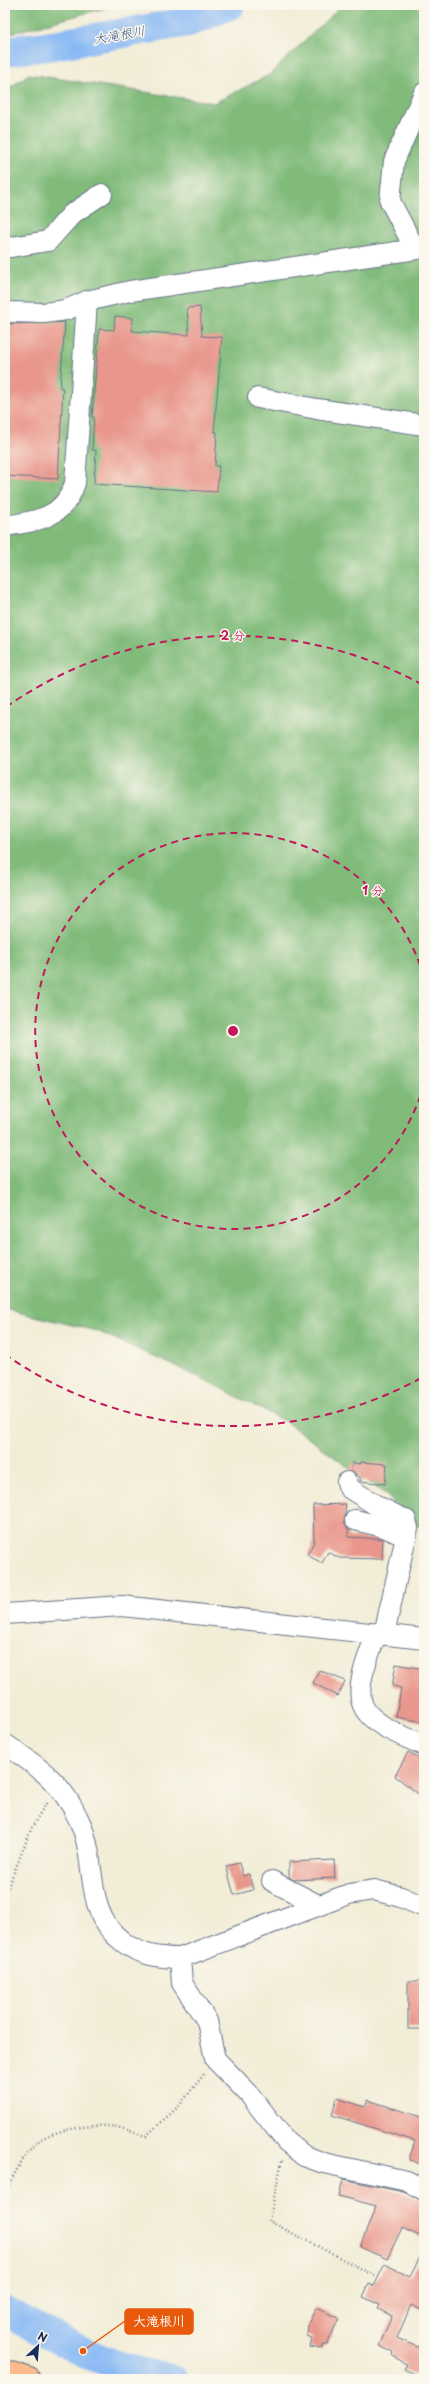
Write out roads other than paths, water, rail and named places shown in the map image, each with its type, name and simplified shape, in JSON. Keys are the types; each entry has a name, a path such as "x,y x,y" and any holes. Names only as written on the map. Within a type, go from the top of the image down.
{"main road":[{"path":"5,2371 29,2379"}],"street":[{"path":"5,312 44,313 66,310 87,301 170,284 420,249 390,201 394,160 424,93"},
{"path":"5,248 48,241 72,214 102,194"},
{"path":"5,526 46,519 71,498 75,483 87,301"},
{"path":"258,398 318,409 424,425"},
{"path":"348,1482 349,1488 379,1507 406,1520 406,1537 380,1633 362,1672 359,1693 363,1705 370,1717 377,1724 424,1745"},
{"path":"355,1520 384,1527 406,1537"},
{"path":"5,1614 122,1606 424,1639"},
{"path":"5,1744 50,1776 64,1792 81,1826 92,1864 98,1912 105,1926 118,1938 139,1952 159,1958 180,1958 318,1905 350,1894 374,1890 400,1897 424,1907"},
{"path":"272,1882 318,1905"},
{"path":"180,1958 182,1983 207,2021 215,2060 249,2094 286,2141 304,2156 324,2163 407,2181 424,2190"}],"waterway":[{"name":"大滝根川","path":"5,51 47,46 189,22 230,5"},
{"name":"大滝根川","path":"5,2311 65,2343 107,2361 128,2369 172,2379"}],"place":[{"name":"大滝根川","path":"83,2351"}]}
